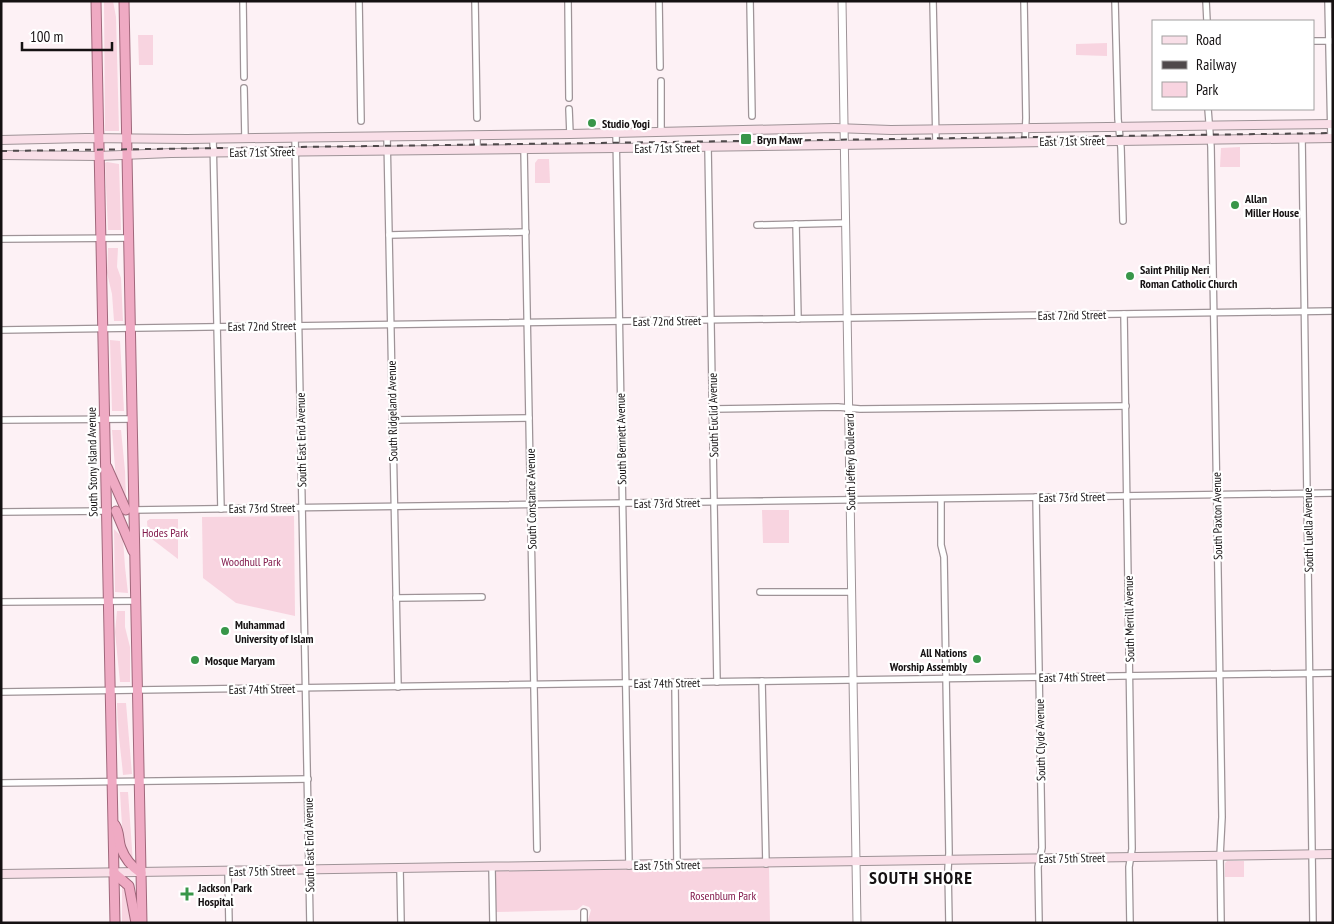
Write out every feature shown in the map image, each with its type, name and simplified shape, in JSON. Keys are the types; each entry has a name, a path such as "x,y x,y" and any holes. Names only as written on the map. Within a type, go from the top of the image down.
{"highway":[{"name":"South Stony Island Avenue","path":"96,1 115,923"},
{"path":"124,1 132,419 125,510 135,556"},
{"path":"105,463 125,510 135,556 142,923"},
{"path":"112,821 118,831 121,848 129,863 141,873"},
{"path":"114,873 129,886 136,923"}],"main road":[{"name":"East 71st Street","path":"1,140 570,134 844,128 935,129 1332,124"},
{"name":"East 71st Street","path":"1,156 1332,138"},
{"name":"East 75th Street","path":"1,874 1333,854"}],"street":[{"path":"243,1 244,77"},
{"path":"359,1 361,121"},
{"path":"475,1 477,118"},
{"path":"568,1 569,98"},
{"path":"659,1 660,67"},
{"path":"750,1 752,116"},
{"name":"South Jeffery Boulevard","path":"842,1 858,923"},
{"path":"933,1 936,143"},
{"path":"1024,1 1025,142"},
{"path":"1115,1 1123,221"},
{"path":"1206,1 1207,20"},
{"path":"1328,1 1331,41 1332,138"},
{"path":"1314,41 1331,41"},
{"path":"661,80 661,132"},
{"path":"244,88 245,138"},
{"path":"569,108 570,134"},
{"name":"South Paxton Avenue","path":"1208,110 1211,140 1220,675 1221,923"},
{"name":"South Bennett Avenue","path":"616,133 629,866"},
{"path":"477,135 477,150"},
{"name":"South Ridgeland Avenue","path":"387,136 398,687"},
{"name":"South East End Avenue","path":"295,137 310,923"},
{"path":"213,138 220,509"},
{"name":"South Luella Avenue","path":"1302,138 1313,923"},
{"name":"South Euclid Avenue","path":"708,147 716,682"},
{"name":"South Constance Avenue","path":"524,149 537,849"},
{"path":"757,225 846,223"},
{"path":"796,224 798,319"},
{"path":"389,235 526,232"},
{"path":"1,239 129,238"},
{"name":"East 72nd Street","path":"1,330 1333,311"},
{"name":"South Merrill Avenue","path":"1124,314 1132,842 1129,867 1130,923"},
{"path":"713,410 1126,406"},
{"path":"392,420 529,418"},
{"path":"1,420 132,419"},
{"name":"East 73rd Street","path":"1,512 1333,493"},
{"name":"South Clyde Avenue","path":"1036,497 1042,848 1038,867 1039,923"},
{"path":"941,499 941,545 944,557 948,923"},
{"path":"760,592 852,592"},
{"path":"396,598 482,596"},
{"path":"1,602 136,601"},
{"name":"East 74th Street","path":"1,692 1333,673"},
{"path":"762,682 766,864"},
{"path":"675,683 677,865"},
{"path":"1,783 308,779"},
{"path":"492,868 493,923"},
{"path":"400,869 401,923"},
{"path":"228,872 229,923"},
{"path":"584,912 584,923"}],"green space":[{"path":"104,1 113,1 116,17 119,131 105,131"},
{"path":"138,35 153,35 153,65 139,65"},
{"path":"1107,43 1107,56 1076,55 1076,44"},
{"path":"1240,147 1240,167 1220,167 1221,148"},
{"path":"538,159 549,159 550,183 535,183 535,163"},
{"path":"105,163 119,164 121,230 108,230"},
{"path":"108,248 118,248 117,267 121,278 123,321 114,321 112,294 107,273"},
{"path":"110,340 120,341 124,411 112,411"},
{"path":"112,430 121,430 126,501 116,480"},
{"path":"762,510 789,510 789,543 763,543"},
{"name":"Woodhull Park","path":"294,516 295,616 236,603 203,578 202,517"},
{"name":"Hodes Park","path":"150,519 178,519 178,559 148,536 147,521"},
{"path":"114,529 123,538 128,593 115,592"},
{"path":"117,611 125,611 125,627 130,647 130,682 120,682 115,632"},
{"path":"117,703 126,703 132,774 123,775"},
{"path":"120,792 128,792 133,863 129,861 123,842"},
{"path":"1227,861 1244,861 1244,877 1225,877 1225,863"},
{"name":"Rosenblum Park","path":"769,866 770,923 587,923 591,910 583,905 577,910 495,912 495,871"},
{"path":"122,885 130,904 132,923 122,923"}],"railway":[{"path":"1,151 1333,133"}],"place":[{"name":"Studio Yogi","path":"592,123"},
{"name":"Bryn Mawr","path":"746,139"},
{"name":"Allan Miller House","path":"1235,205"},
{"name":"Saint Philip Neri Roman Catholic Church","path":"1130,276"},
{"name":"Muhammad University of Islam","path":"225,631"},
{"name":"All Nations Worship Assembly","path":"977,659"},
{"name":"Mosque Maryam","path":"195,660"},
{"name":"Jackson Park Hospital","path":"187,894"}],"district":[{"name":"SOUTH SHORE","path":"921,877"}]}
